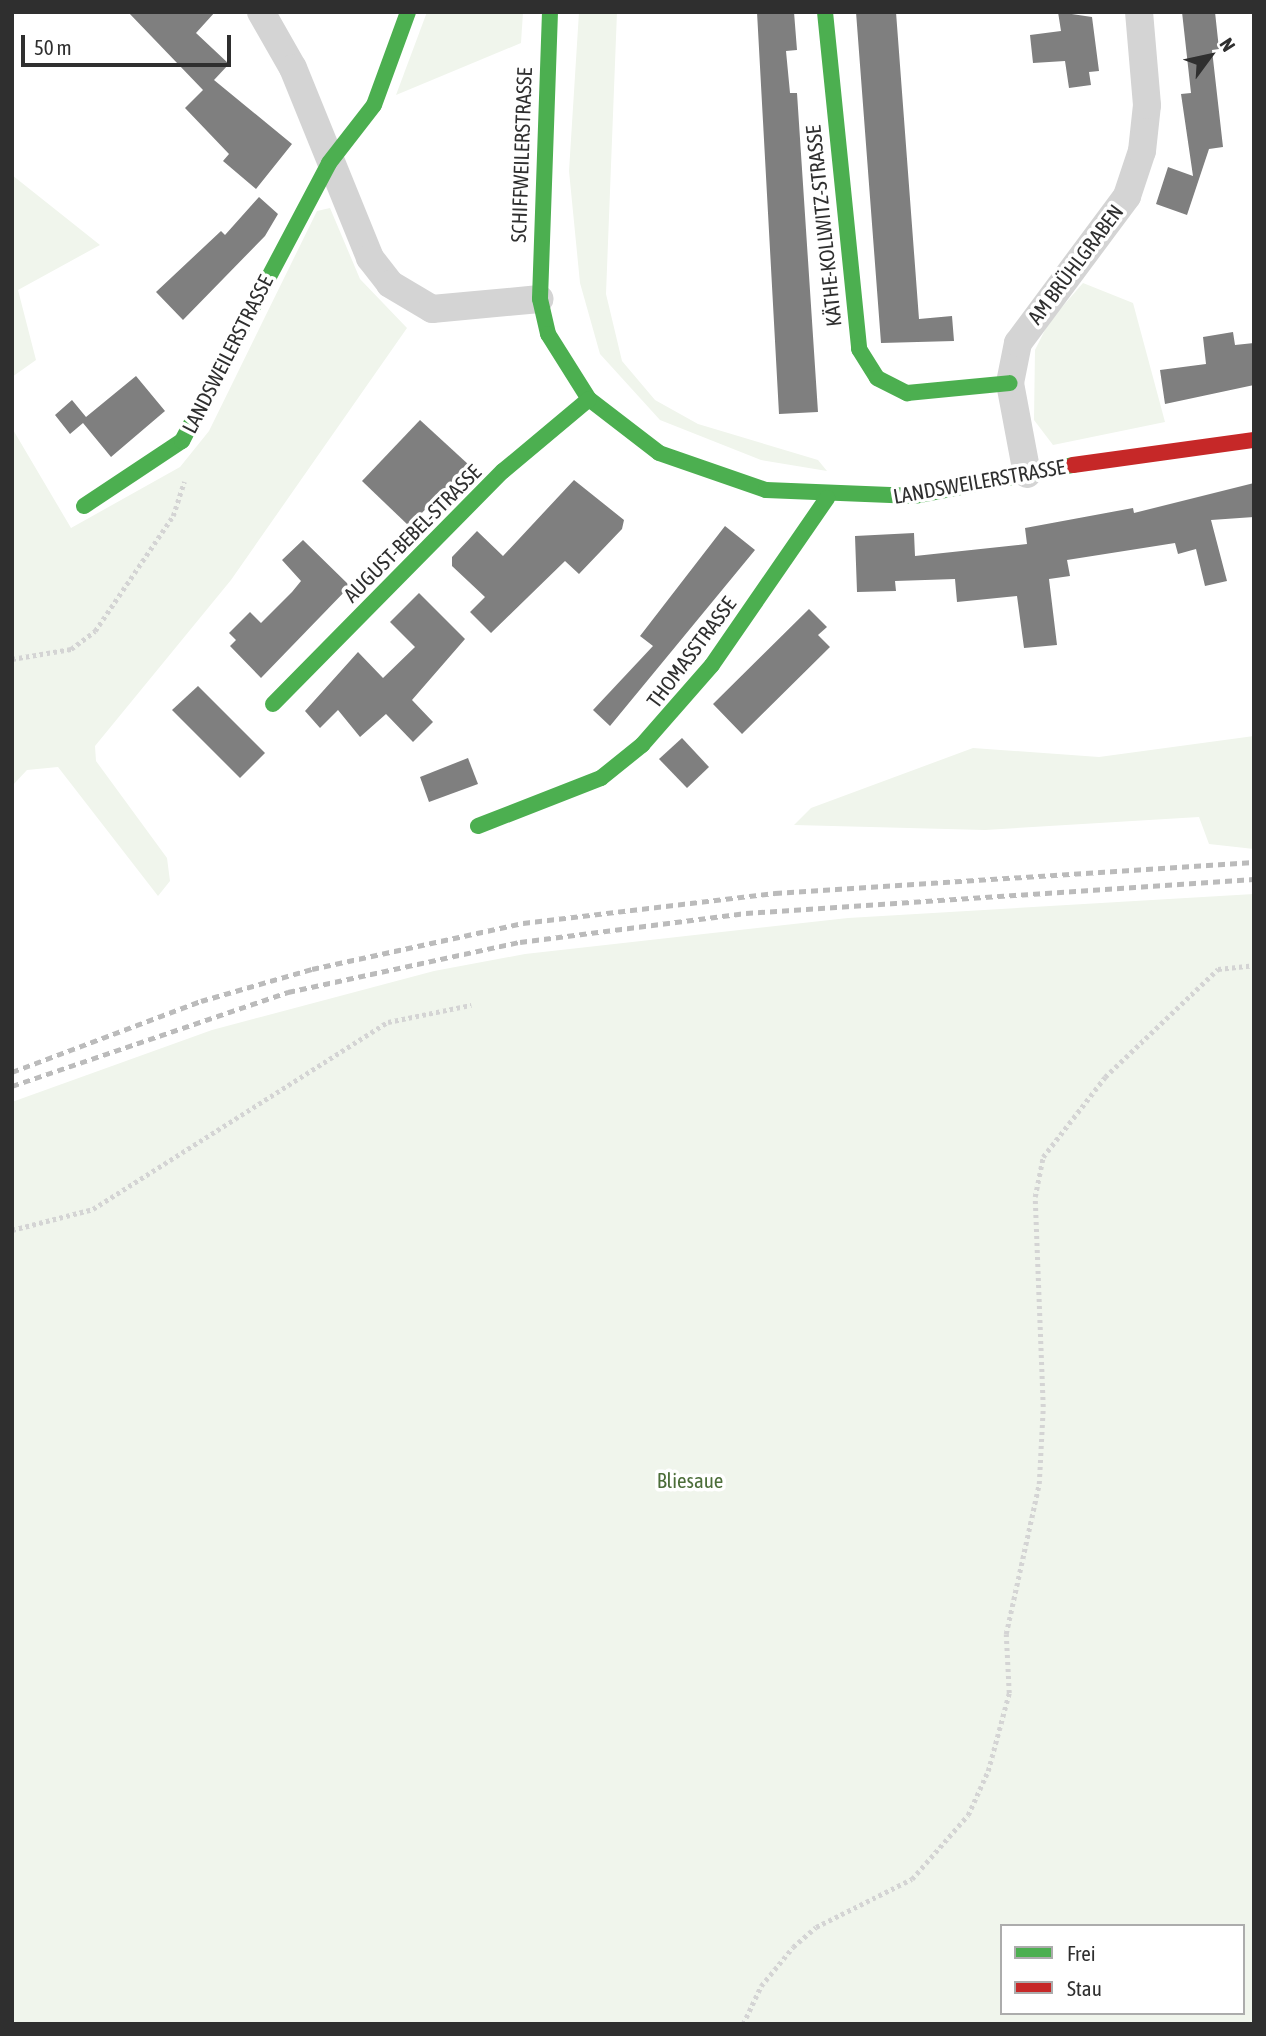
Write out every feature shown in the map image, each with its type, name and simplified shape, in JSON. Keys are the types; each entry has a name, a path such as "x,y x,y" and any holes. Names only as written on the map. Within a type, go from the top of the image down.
{"street":[{"path":"261,12 293,68 329,163 370,258 408,299 459,311 540,299"},
{"name":"LANDSWEILERSTRASSE","path":"84,506 135,478 182,440 329,163 374,105 408,12"},
{"name":"SCHIFFWEILERSTRASSE","path":"540,299 539,144 550,12"},
{"name":"KÄTHE-KOLLWITZ-STRASSE","path":"825,12 859,349 877,378 907,393 1010,383"},
{"name":"AM BRÜHLGRABEN","path":"1027,474 1010,383 1018,343 1040,307 1102,236 1127,196 1142,150 1147,104 1139,12"},
{"name":"LANDSWEILERSTRASSE","path":"540,299 558,356 589,400 659,453 707,474 827,498 915,496 1027,474 1254,440"},
{"name":"AUGUST-BEBEL-STRASSE","path":"273,704 503,471 589,400"},
{"name":"THOMASSTRASSE","path":"478,826 601,778 642,745 705,675 827,498"}],"path":[{"path":"12,659 71,649 121,600 173,516 188,472 182,440"},
{"path":"743,2024 761,1986 793,1947 816,1927 912,1878 968,1815 1009,1693 1006,1634 1038,1484 1043,1406 1035,1197 1043,1157 1105,1077 1218,969 1254,965"},
{"path":"12,1230 93,1209 388,1022 471,1004"}],"green space":[{"path":"427,12 523,12 521,43 396,95"},
{"path":"579,12 617,12 606,294 622,361 655,400 698,424 818,460 827,471 761,460 660,420 600,354 580,283 569,171"},
{"path":"12,175 100,245 18,290 36,360 12,377"},
{"path":"330,208 360,279 407,328 231,580 95,746 96,761 167,858 170,881 158,896 58,767 27,770 12,786 12,428 71,528 180,467 209,431 317,211"},
{"path":"1083,283 1133,303 1165,422 1053,445 1034,420 1035,350 1049,322"},
{"path":"1254,736 1254,849 1209,844 1199,817 985,830 794,825 811,808 973,748 1099,757"},
{"name":"Bliesaue","path":"1254,894 1254,2024 12,2024 12,1102 212,1030 434,971 525,954 848,918"}],"building":[{"path":"128,12 215,12 196,33 229,64 214,80 292,144 256,189 223,161 229,154 185,108 203,90"},
{"path":"757,12 794,12 797,50 786,51 790,93 797,93 818,412 779,414"},
{"path":"856,12 896,12 919,319 952,316 954,341 881,343"},
{"path":"1058,12 1092,17 1099,71 1089,72 1091,85 1069,88 1065,61 1033,63 1030,35 1061,31"},
{"path":"1182,12 1215,12 1219,49 1212,50 1223,147 1209,149 1187,215 1156,204 1168,167 1193,176 1181,94 1191,93"},
{"path":"259,197 278,214 265,236 183,320 156,292 221,231 225,235"},
{"path":"1233,332 1235,345 1254,343 1254,385 1165,404 1160,370 1206,364 1203,337"},
{"path":"136,376 165,411 111,457 83,423 70,434 55,415 72,400 86,417"},
{"path":"420,420 469,465 409,526 362,481"},
{"path":"574,480 624,520 622,529 579,574 565,561 491,633 470,612 485,597 452,566 452,557 477,531 503,556"},
{"path":"1254,483 1254,517 1211,520 1227,581 1205,586 1196,549 1178,554 1175,543 1067,560 1070,576 1049,579 1057,645 1024,648 1017,596 957,602 955,579 895,581 896,591 857,592 855,536 914,533 915,556 1027,544 1025,528 1133,508 1134,513"},
{"path":"725,526 755,550 610,726 593,710 653,646 640,636"},
{"path":"303,540 350,586 261,678 230,646 236,640 229,633 250,612 261,623 301,581 282,560"},
{"path":"419,593 465,639 412,700 433,722 413,742 386,714 360,737 338,710 320,728 305,711 358,652 383,678 415,647 390,622"},
{"path":"809,609 827,627 818,635 830,647 742,734 713,704"},
{"path":"198,686 265,753 240,778 172,710"},
{"path":"682,738 709,767 687,788 659,759"},
{"path":"468,758 478,784 429,802 420,777"}],"railway":[{"path":"12,1072 201,1001 312,969 523,923 775,893 1254,862"},
{"path":"12,1086 288,992 520,942 746,913 1254,879"}],"traffic: fast":[{"path":"84,506 182,441 329,163 374,105 408,12"},
{"path":"550,12 540,299 548,334 589,399 659,453 766,490 915,496 1073,465"},
{"path":"825,12 859,349 877,378 907,393 1010,383"},
{"path":"273,704 503,471 589,399"},
{"path":"478,826 601,778 642,745 712,665 827,498"}],"traffic: jam":[{"path":"1073,465 1254,440"}]}
